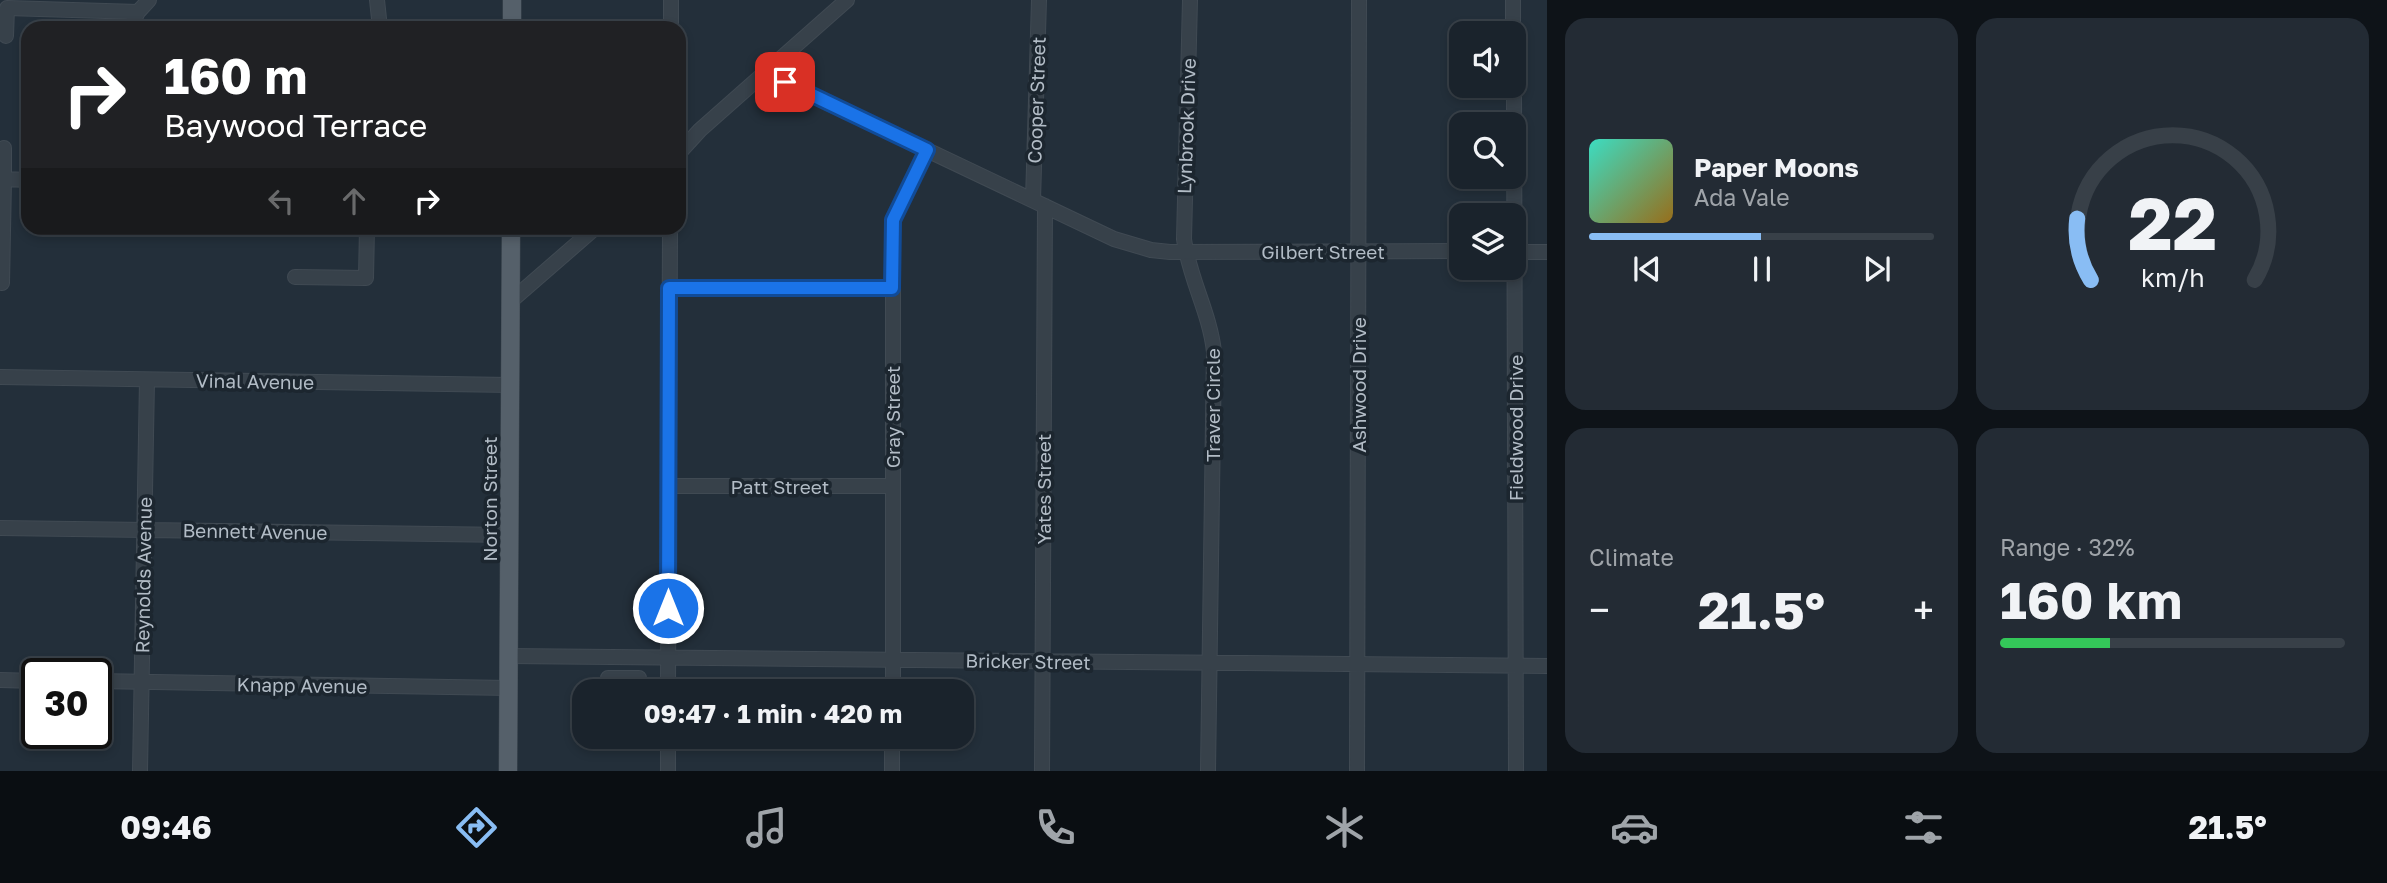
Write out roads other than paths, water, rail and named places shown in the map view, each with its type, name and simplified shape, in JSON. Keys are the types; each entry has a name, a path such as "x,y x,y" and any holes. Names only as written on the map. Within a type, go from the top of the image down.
{"main road":[{"path":"512,21 513,0"},
{"name":"Norton Street","path":"508,771 511,235"}],"street":[{"path":"134,21 149,0"},
{"path":"377,0 379,21"},
{"path":"671,0 671,21"},
{"path":"686,145 699,130 847,0"},
{"name":"Cooper Street","path":"1039,0 1039,203"},
{"name":"Lynbrook Drive","path":"1186,251 1184,226 1190,0"},
{"name":"Ashwood Drive","path":"1357,771 1359,0"},
{"path":"1513,0 1513,21"},
{"path":"6,36 7,4 138,12"},
{"path":"765,73 1132,246 1151,250 1186,251"},
{"name":"Fieldwood Drive","path":"1514,98 1514,203"},
{"path":"2,283 4,148"},
{"name":"Gray Street","path":"893,679 893,220 927,150"},
{"path":"4,179 21,180"},
{"name":"Yates Street","path":"1039,203 1042,771"},
{"path":"295,277 366,278 367,235"},
{"path":"511,301 587,235"},
{"path":"668,679 670,235"},
{"name":"Gilbert Street","path":"1186,251 1449,251"},
{"name":"Traver Circle","path":"1186,251 1206,312 1214,352 1208,771"},
{"path":"1526,252 1547,252"},
{"name":"Fieldwood Drive","path":"1514,280 1516,771"},
{"path":"669,288 892,288"},
{"name":"Vinal Avenue","path":"0,377 510,385"},
{"name":"Reynolds Avenue","path":"140,771 147,380"},
{"name":"Patt Street","path":"669,486 892,486"},
{"name":"Bennett Avenue","path":"0,528 510,535"},
{"name":"Bricker Street","path":"509,656 1547,666"},
{"path":"608,679 639,679"},
{"path":"0,680 21,681"},
{"name":"Knapp Avenue","path":"112,681 509,688"},
{"path":"667,771 668,749"},
{"path":"892,749 892,771"}]}
